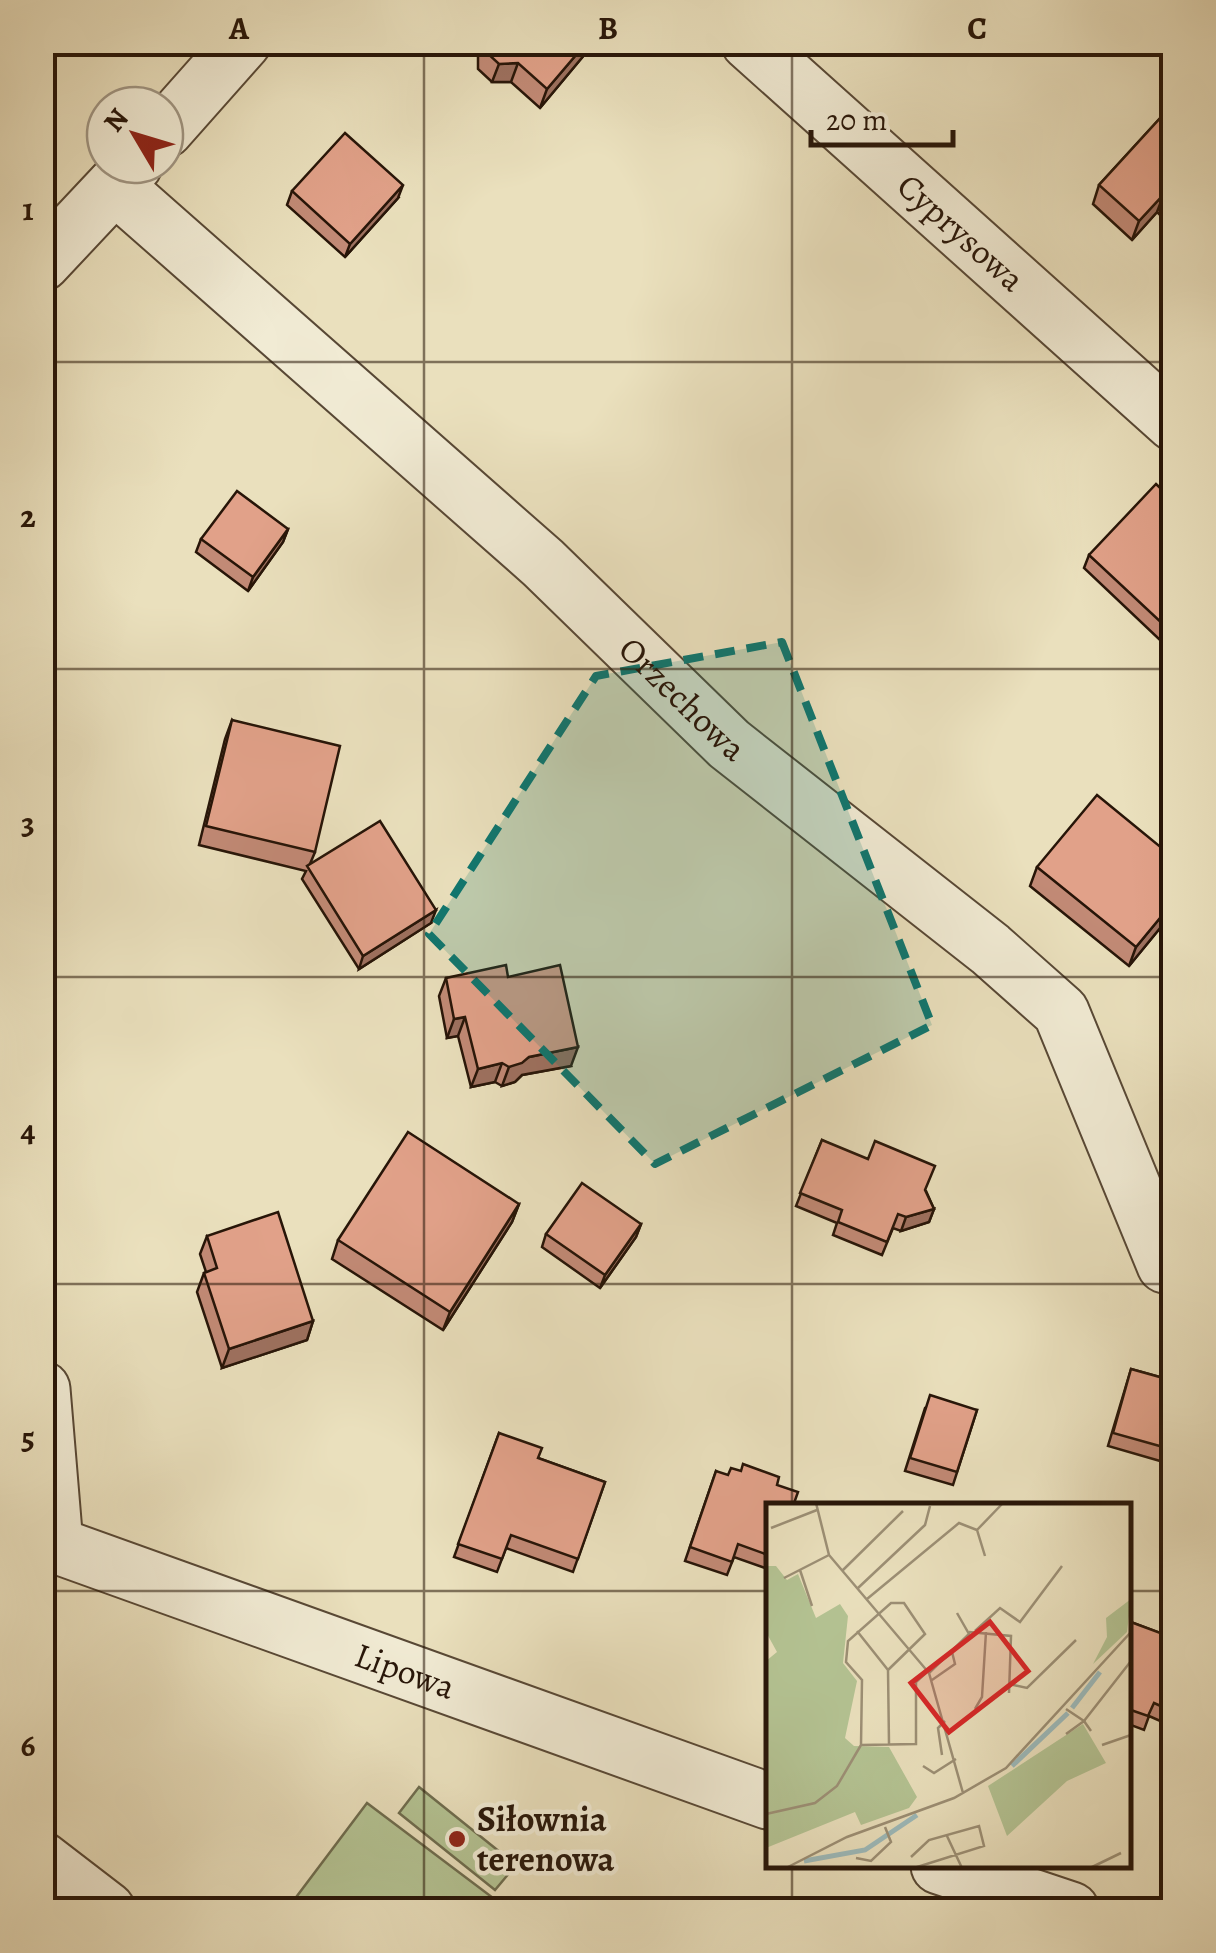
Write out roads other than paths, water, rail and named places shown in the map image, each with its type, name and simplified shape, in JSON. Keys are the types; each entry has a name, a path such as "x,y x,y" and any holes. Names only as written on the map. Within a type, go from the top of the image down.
{"street":[{"path":"185,107 243,42"},
{"name":"Cyprysowa","path":"749,42 1174,423"},
{"path":"42,263 116,185"},
{"name":"Orzechowa","path":"134,185 543,563 729,744 990,950 1061,1012 1165,1265"},
{"path":"42,1388 49,1544"},
{"name":"Lipowa","path":"49,1544 766,1800"},
{"path":"42,1860 107,1910"},
{"path":"946,1868 1071,1910"}],"place":[{"name":"Siłownia terenowa","path":"457,1839"}]}
